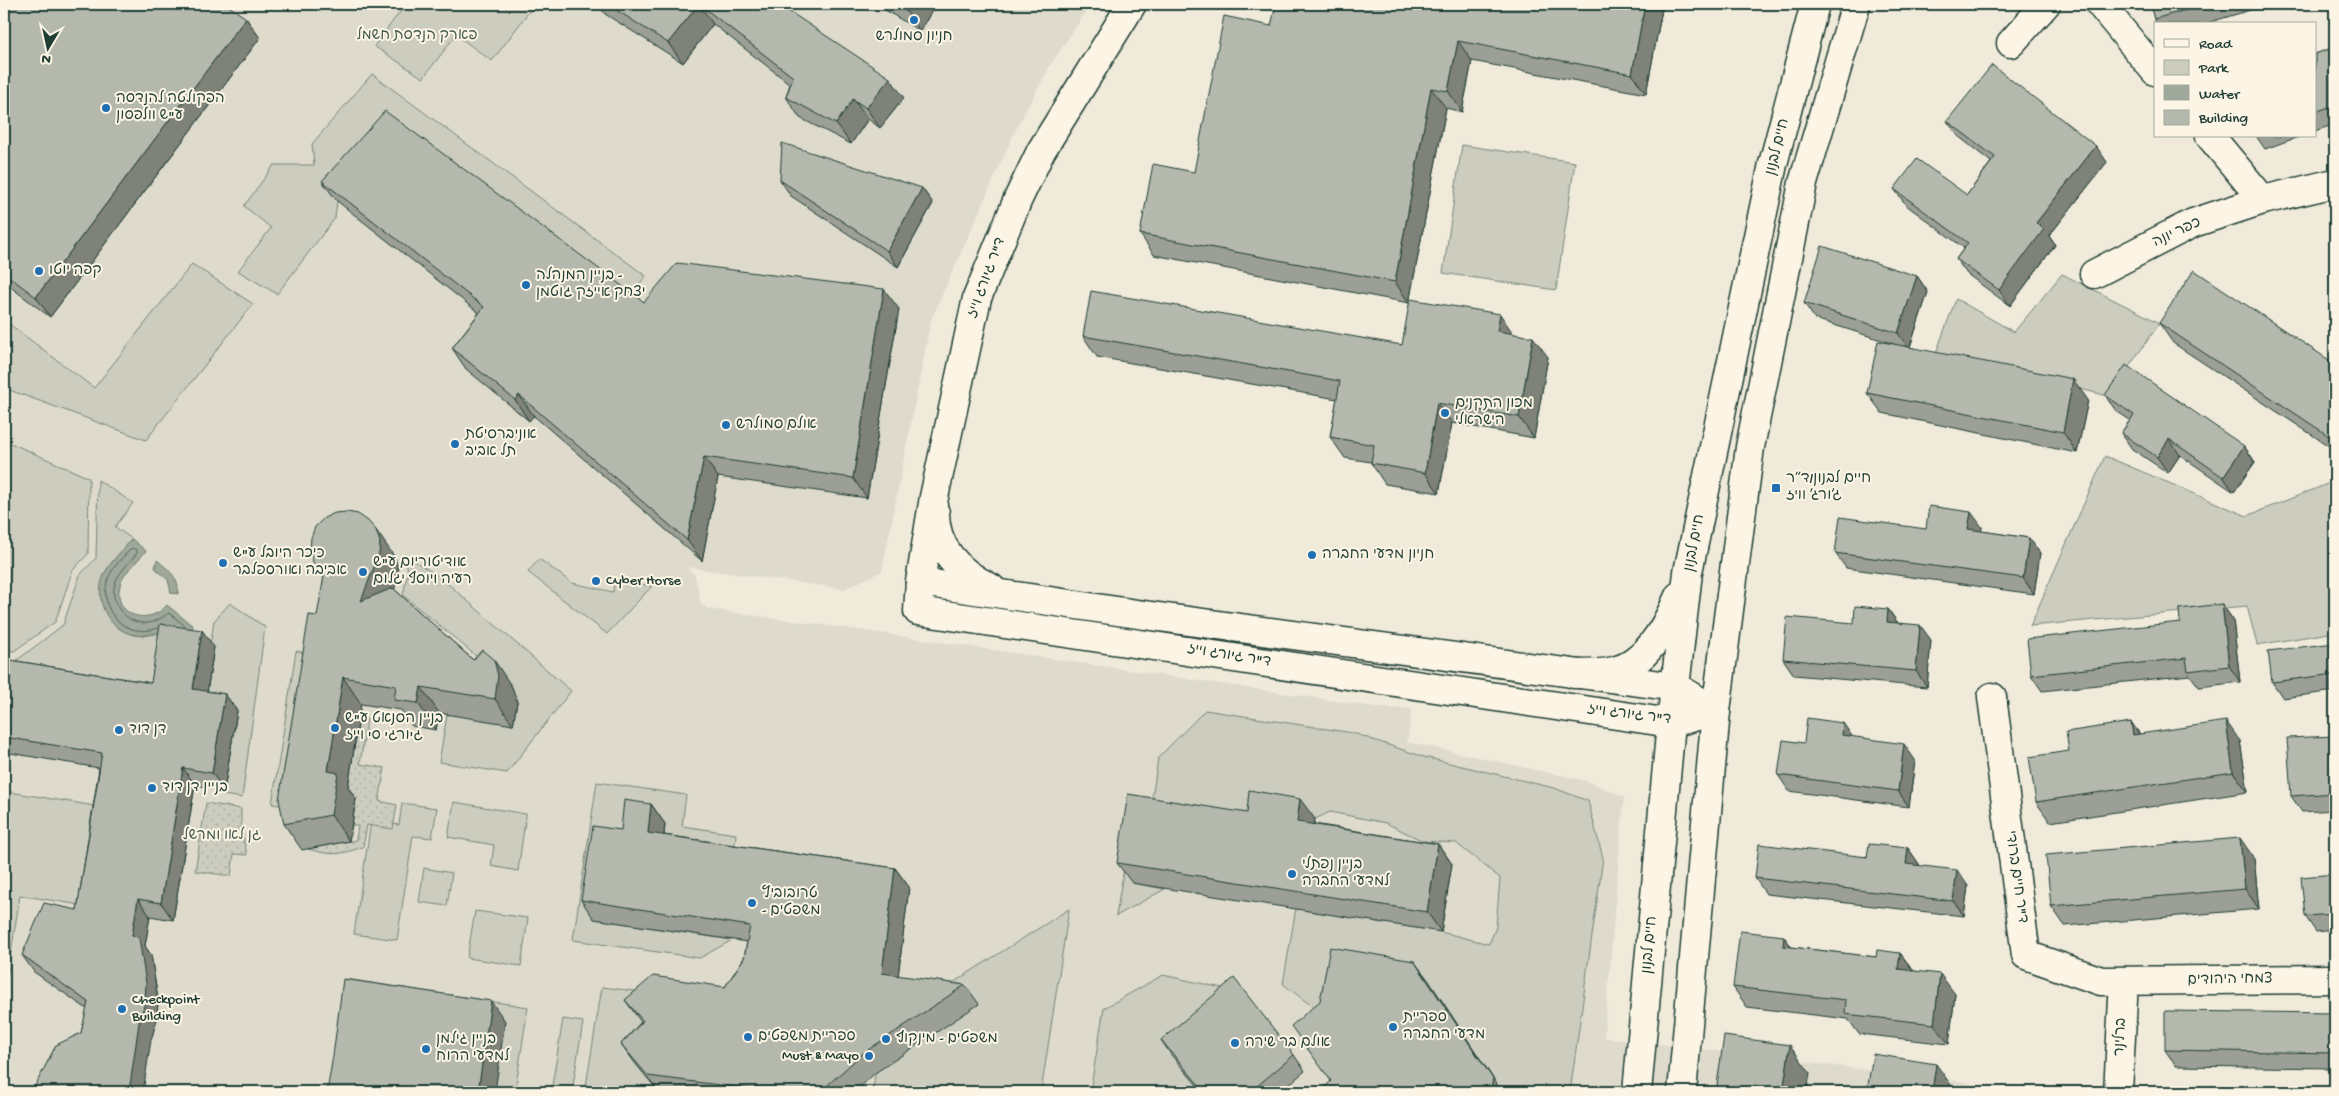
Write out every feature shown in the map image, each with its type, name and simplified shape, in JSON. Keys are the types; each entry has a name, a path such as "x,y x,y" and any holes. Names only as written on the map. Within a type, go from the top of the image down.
{"street":[{"name":"ד\"ר ג'ורג וייז","path":"1132,4 1041,151 990,264 971,318 934,497 920,582 918,611 1671,723 1716,711"},
{"name":"חיים לבנון","path":"1637,1092 1671,723 1688,572 1772,164 1815,4"},
{"path":"1682,1092 1716,711 1750,447 1803,183 1856,4"},
{"path":"2011,43 2046,4"},
{"path":"2100,4 2154,70"},
{"path":"2212,138 2263,200"},
{"name":"כפר יונה","path":"2094,274 2193,223 2263,200 2335,183"},
{"path":"934,497 938,532 950,560 977,581 1016,596"},
{"path":"1574,674 1615,671 1631,664 1661,633 1673,610 1688,572"},
{"name":"ד\"ר ג'ורג וייז","path":"920,582 1676,687 1716,711"},
{"name":"ד\"ר חיים ברודי","path":"1992,697 2026,955 2101,981 2124,981"},
{"name":"צמחי היהודים","path":"2124,981 2335,979"},
{"name":"ברלינר","path":"2118,1092 2124,981"}],"shaded area":[{"name":"אוניברסיטת תל אביב","path":"4,4 1091,4 1051,64 1014,133 931,320 882,571 844,589 686,567 695,575 701,604 708,609 1376,707 1412,709 1407,742 1587,781 1624,797 1604,1037 1970,1083 1969,1092 4,1092"}],"green space":[{"name":"פארק הנדסת חשמל","path":"406,4 535,4 492,61 456,35 423,78 374,46"},
{"path":"372,74 646,276 627,299 337,201 335,218 277,294 238,271 271,228 244,206 274,165 314,165 312,144"},
{"path":"1462,145 1575,162 1556,290 1443,273"},
{"path":"192,264 253,304 146,440 4,388 4,320 94,388"},
{"path":"2062,274 2160,323 2108,396 1936,353 1956,299 2014,332"},
{"path":"4,440 89,478 88,554 73,570 55,622 14,651 4,650"},
{"path":"2105,456 2247,516 2335,481 2335,632 2257,645 2247,606 2030,626"},
{"path":"98,480 133,503 115,527 132,539 106,571 101,592 104,606 120,628 137,636 160,633 150,698 4,674 16,661 63,625 80,575 96,558"},
{"path":"405,555 440,577 571,691 507,773 439,762 447,715 517,703 513,691 504,679 403,595 408,572"},
{"path":"539,559 572,583 613,592 614,580 652,586 607,634 528,572"},
{"path":"230,603 265,627 242,798 223,795 237,711 205,706 214,647 210,646 214,621"},
{"path":"296,651 325,657 300,808 272,804"},
{"path":"1205,710 1353,733 1424,757 1554,788 1588,801 1603,858 1570,1092 1502,1092 1428,981 1333,1022 1283,984 1296,908 1441,932 1489,944 1496,927 1500,878 1456,843 1423,841 1386,823 1330,812 1315,819 1264,810 1132,883 1165,889 1116,916 1135,801 1151,806 1158,758"},
{"path":"359,718 367,719 360,764 385,768 379,801 397,805 393,829 367,825 363,847 348,852 330,854 308,849 356,840 358,826 352,825 356,799 346,798"},
{"path":"597,782 686,795 682,826 736,834 733,862 595,919 732,940 700,958 573,940"},
{"path":"4,791 107,808 92,907 20,895 4,998"},
{"path":"454,802 526,814 518,871 491,866 494,845 448,837"},
{"name":"גן לאו ומרשל","path":"206,803 241,809 241,826 247,855 234,854 231,876 195,871"},
{"path":"402,803 437,808 432,838 413,836 397,940 354,934 371,821 399,825"},
{"path":"424,868 452,873 447,906 419,902"},
{"path":"1069,909 1041,1092 873,1092 875,1073 929,998"},
{"path":"475,911 528,918 521,966 467,958"},
{"path":"1163,975 1245,993 1203,1092 1090,1092 1104,1008"},
{"path":"346,979 528,1007 515,1092 495,1092 343,998"},
{"path":"602,987 667,995 656,1041 635,1063 659,1092 585,1092"},
{"path":"563,1019 583,1022 572,1092 551,1092"}],"water":[{"path":"132,539 146,551 127,572 120,585 119,596 121,604 126,611 142,617 151,616 167,605 193,626 191,642 173,635 161,633 135,635 125,632 109,619 101,600 100,589 102,579 110,565"},
{"path":"157,560 169,570 175,579 178,594 171,593 168,580 155,568"}],"building":[{"name":"הפקולטה להנדסה ע\"ש וולפסון","path":"4,4 226,4 246,18 36,297 4,273"},
{"path":"607,4 699,4 668,43"},
{"path":"699,4 778,4 890,78 866,108 853,99 836,124 786,97 793,77"},
{"path":"894,4 910,4 906,11"},
{"path":"1276,4 1645,4 1632,74 1458,41 1448,91 1431,88 1395,282 1140,234 1153,164 1194,172 1224,16 1271,26"},
{"path":"2150,4 2207,4 2154,19"},
{"path":"2335,47 2335,105 2316,112 2316,54"},
{"path":"1992,65 2096,146 2036,223 2044,229 1999,290 1956,259 1968,243 1894,189 1917,159 1967,195 1995,157 1947,121"},
{"path":"385,111 644,302 677,263 884,289 853,478 704,457 687,540 519,395 515,400 452,348 484,307 322,181"},
{"path":"782,143 922,188 887,251 780,180"},
{"path":"1822,246 1917,276 1898,333 1804,303"},
{"path":"2194,270 2335,364 2335,440 2159,323"},
{"name":"מכון התקנים הישראלי","path":"1091,291 1402,345 1410,299 1500,314 1497,331 1533,337 1519,417 1437,403 1425,473 1371,463 1374,445 1330,437 1340,381 1083,336"},
{"path":"1878,341 2073,379 2063,432 1867,393"},
{"path":"2126,365 2244,446 2223,477 2169,439 2157,457 2121,433 2134,415 2105,395"},
{"path":"1929,506 1971,512 1968,529 2029,538 2023,578 1835,553 1840,517 1926,529"},
{"path":"347,512 358,514 368,521 376,530 380,542 379,554 361,601 393,588 473,660 482,650 494,660 498,676 495,699 421,687 418,703 394,700 396,686 343,677 328,771 338,773 331,815 284,824 279,800 282,781 309,615 317,616 324,576 313,562 310,550 311,538 315,527 324,518 335,513"},
{"path":"2222,604 2229,666 2188,671 2186,658 2031,675 2027,639 2180,622 2179,609"},
{"path":"1855,606 1888,609 1887,622 1920,625 1916,671 1783,659 1787,617 1854,623"},
{"path":"160,624 202,630 193,689 225,694 212,773 183,768 161,903 138,899 132,935 139,938 146,983 145,1002 139,1023 129,1092 32,1092 56,1045 81,1033 88,1002 22,955 44,903 77,910 102,753 4,737 4,659 151,683"},
{"path":"2335,643 2335,674 2272,682 2268,651"},
{"path":"1807,718 1843,723 1842,735 1904,744 1898,791 1778,775 1783,740 1804,743"},
{"path":"2226,721 2233,772 2036,802 2029,757 2069,751 2066,732 2131,722 2133,735"},
{"path":"2335,736 2335,793 2291,796 2287,738"},
{"name":"בניין נפתלי למדעי החברה","path":"1249,790 1300,799 1297,822 1438,844 1427,912 1117,863 1128,794 1247,813"},
{"path":"624,800 651,804 648,833 895,868 882,973 965,985 862,1054 820,1092 775,1092 648,1076 621,1044 643,1021 625,1000 653,976 725,987 744,958 750,926 581,900 593,826 621,830"},
{"path":"2240,838 2245,889 2051,906 2046,855"},
{"path":"1759,844 1867,857 1869,844 1908,848 1906,864 1957,870 1953,901 1755,878"},
{"path":"2335,874 2335,914 2305,916 2301,877"},
{"path":"1740,931 1784,936 1783,946 1876,957 1877,950 1900,953 1898,969 1940,974 1934,1024 1845,1014 1846,1000 1733,987"},
{"name":"ספריית מדעי החברה","path":"1330,947 1414,961 1493,1079 1490,1092 1320,1092 1331,1081 1291,1026 1320,1001"},
{"name":"אולם בר שירה","path":"1234,978 1294,1055 1250,1092 1205,1092 1161,1040"},
{"name":"בניין גילמן למדעי הרוח","path":"343,979 491,1001 478,1092 327,1092"},
{"path":"2165,1011 2335,1013 2335,1053 2165,1050"},
{"path":"1724,1036 1790,1045 1783,1092 1716,1092"},
{"path":"1873,1054 1936,1064 1932,1092 1867,1092"}],"place":[{"name":"חניון סמולרש","path":"914,20"},
{"name":"הפקולטה להנדסה ע\"ש וולפסון","path":"106,108"},
{"name":"קפה יוטו","path":"39,271"},
{"name":"בניין המנהלה - יצחק אייזק גוטמן","path":"526,285"},
{"name":"מכון התקנים הישראלי","path":"1445,413"},
{"name":"אולם סמולרש","path":"726,425"},
{"name":"אוניברסיטת תל אביב","path":"455,444"},
{"name":"חיים לבנון/ד״ר ג׳ורג׳ וויז","path":"1776,488"},
{"name":"חניון מדעי החברה","path":"1312,555"},
{"name":"כיכר היובל ע\"ש אביבה ואורספלבר","path":"223,563"},
{"name":"אודיטוריום ע\"ש רעיה ויוסף יגלום","path":"363,572"},
{"name":"Cyber Horse","path":"596,581"},
{"name":"בניין הסנאט ע\"ש ג'ורג' ס' וייז","path":"335,728"},
{"name":"דן דוד","path":"119,730"},
{"name":"בניין דן דוד","path":"152,788"},
{"name":"בניין נפתלי למדעי החברה","path":"1292,874"},
{"name":"טרובוביץ - משפטים","path":"752,903"},
{"name":"Checkpoint Building","path":"122,1009"},
{"name":"ספריית מדעי החברה","path":"1393,1027"},
{"name":"ספריית משפטים","path":"748,1037"},
{"name":"משפטים - מינקוף","path":"886,1039"},
{"name":"אולם בר שירה","path":"1235,1043"},
{"name":"בניין גילמן למדעי הרוח","path":"426,1049"},
{"name":"Must & Mayo","path":"869,1056"}]}
